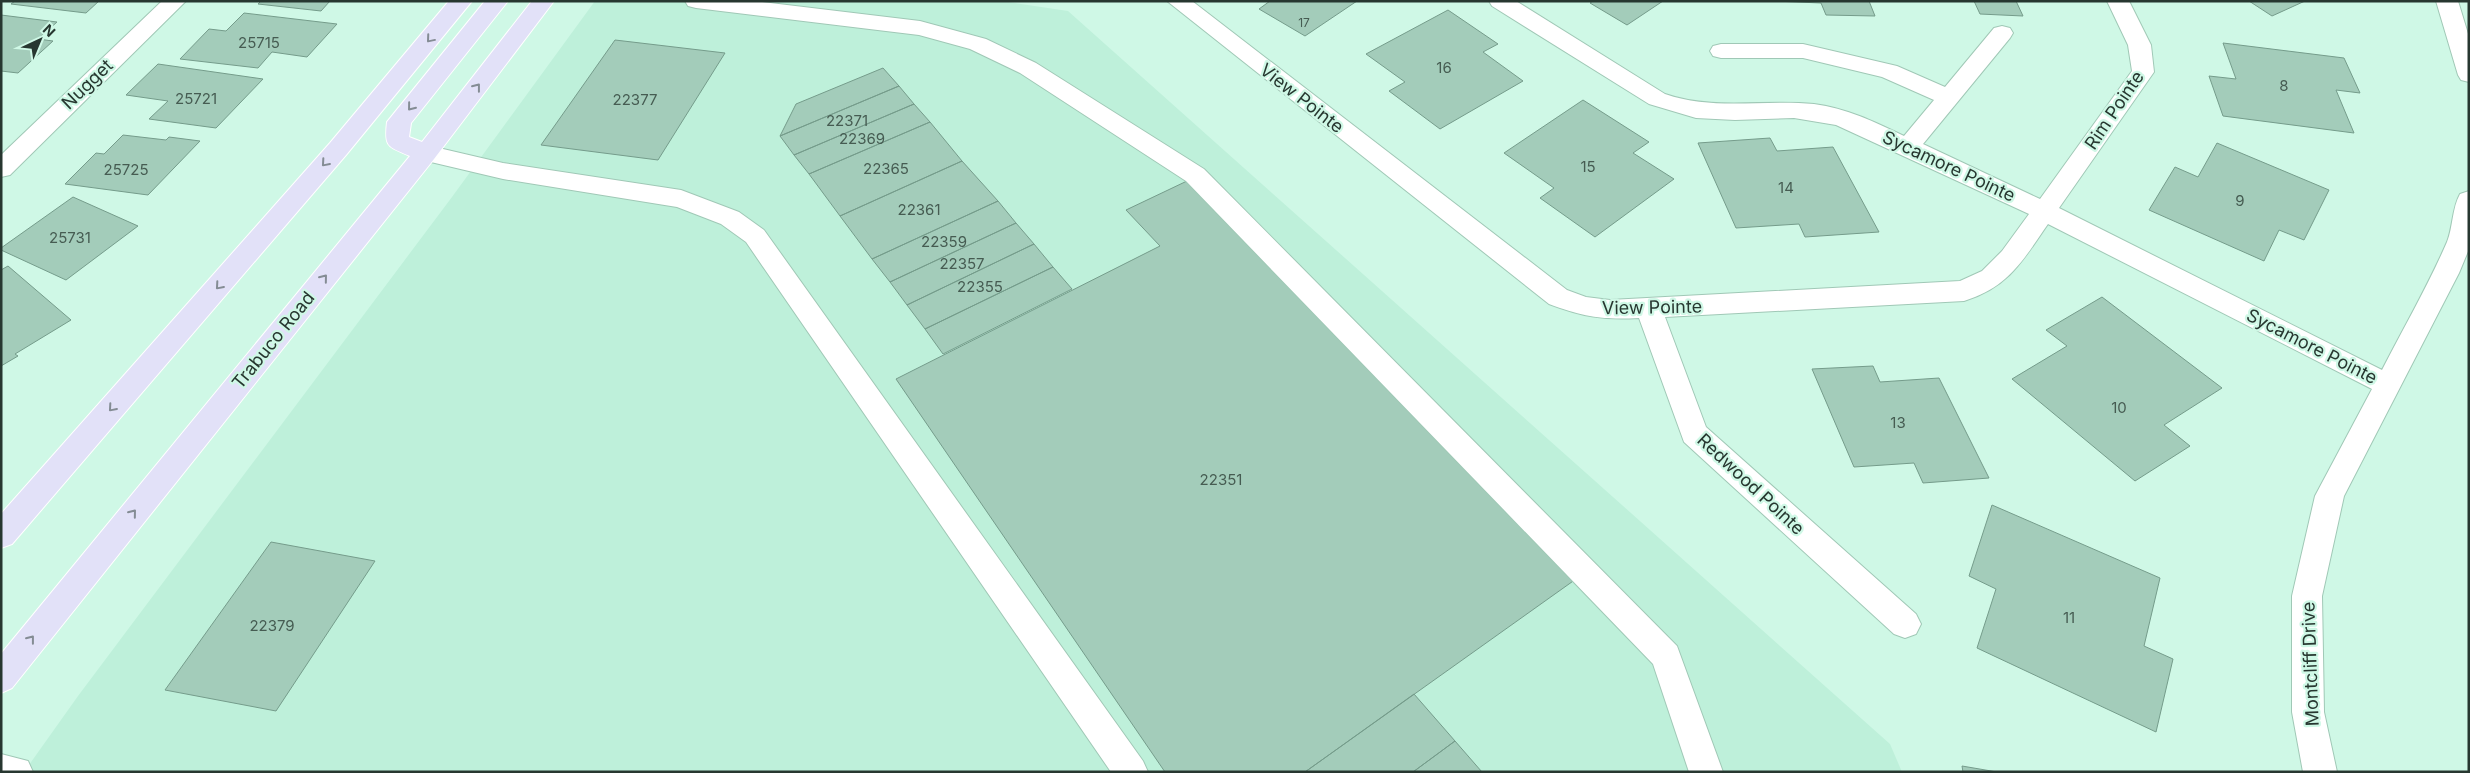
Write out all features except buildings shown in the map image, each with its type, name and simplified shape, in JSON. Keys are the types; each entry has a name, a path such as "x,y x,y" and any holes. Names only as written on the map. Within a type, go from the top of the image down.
{"main road":[{"path":"1,535 338,149 461,1"},
{"path":"426,153 397,141 399,122 497,1"},
{"name":"Trabuco Road","path":"1,678 426,153 543,1"}],"street":[{"name":"Nugget","path":"1,169 175,1"},
{"path":"696,1 920,28 978,44 1028,68 1195,174 1666,656 1706,772"},
{"name":"View Pointe","path":"1178,1 1558,297 1584,307 1610,310 1649,309 1964,291 1991,278 2011,258 2044,211"},
{"name":"Sycamore Pointe","path":"1500,1 1657,99 1682,109 1704,112 1812,112 1833,115 1855,122 2044,211 2388,385"},
{"name":"Rim Pointe","path":"2044,211 2143,72 2142,52 2118,1"},
{"path":"2447,1 2468,71"},
{"path":"1908,147 2002,33"},
{"path":"1721,51 1803,50 1889,71 1949,97"},
{"path":"426,153 503,171 681,199 730,218 755,236 1130,772"},
{"name":"Montcliff Drive","path":"2320,772 2308,712 2307,596 2330,496 2446,273 2463,233 2469,200"},
{"name":"Redwood Pointe","path":"1649,309 1694,434 1905,624"},
{"path":"1,770 16,772"}],"shaded area":[{"path":"595,1 1001,1 1068,11 1890,744 1902,772 24,772 78,696 452,197"}]}
